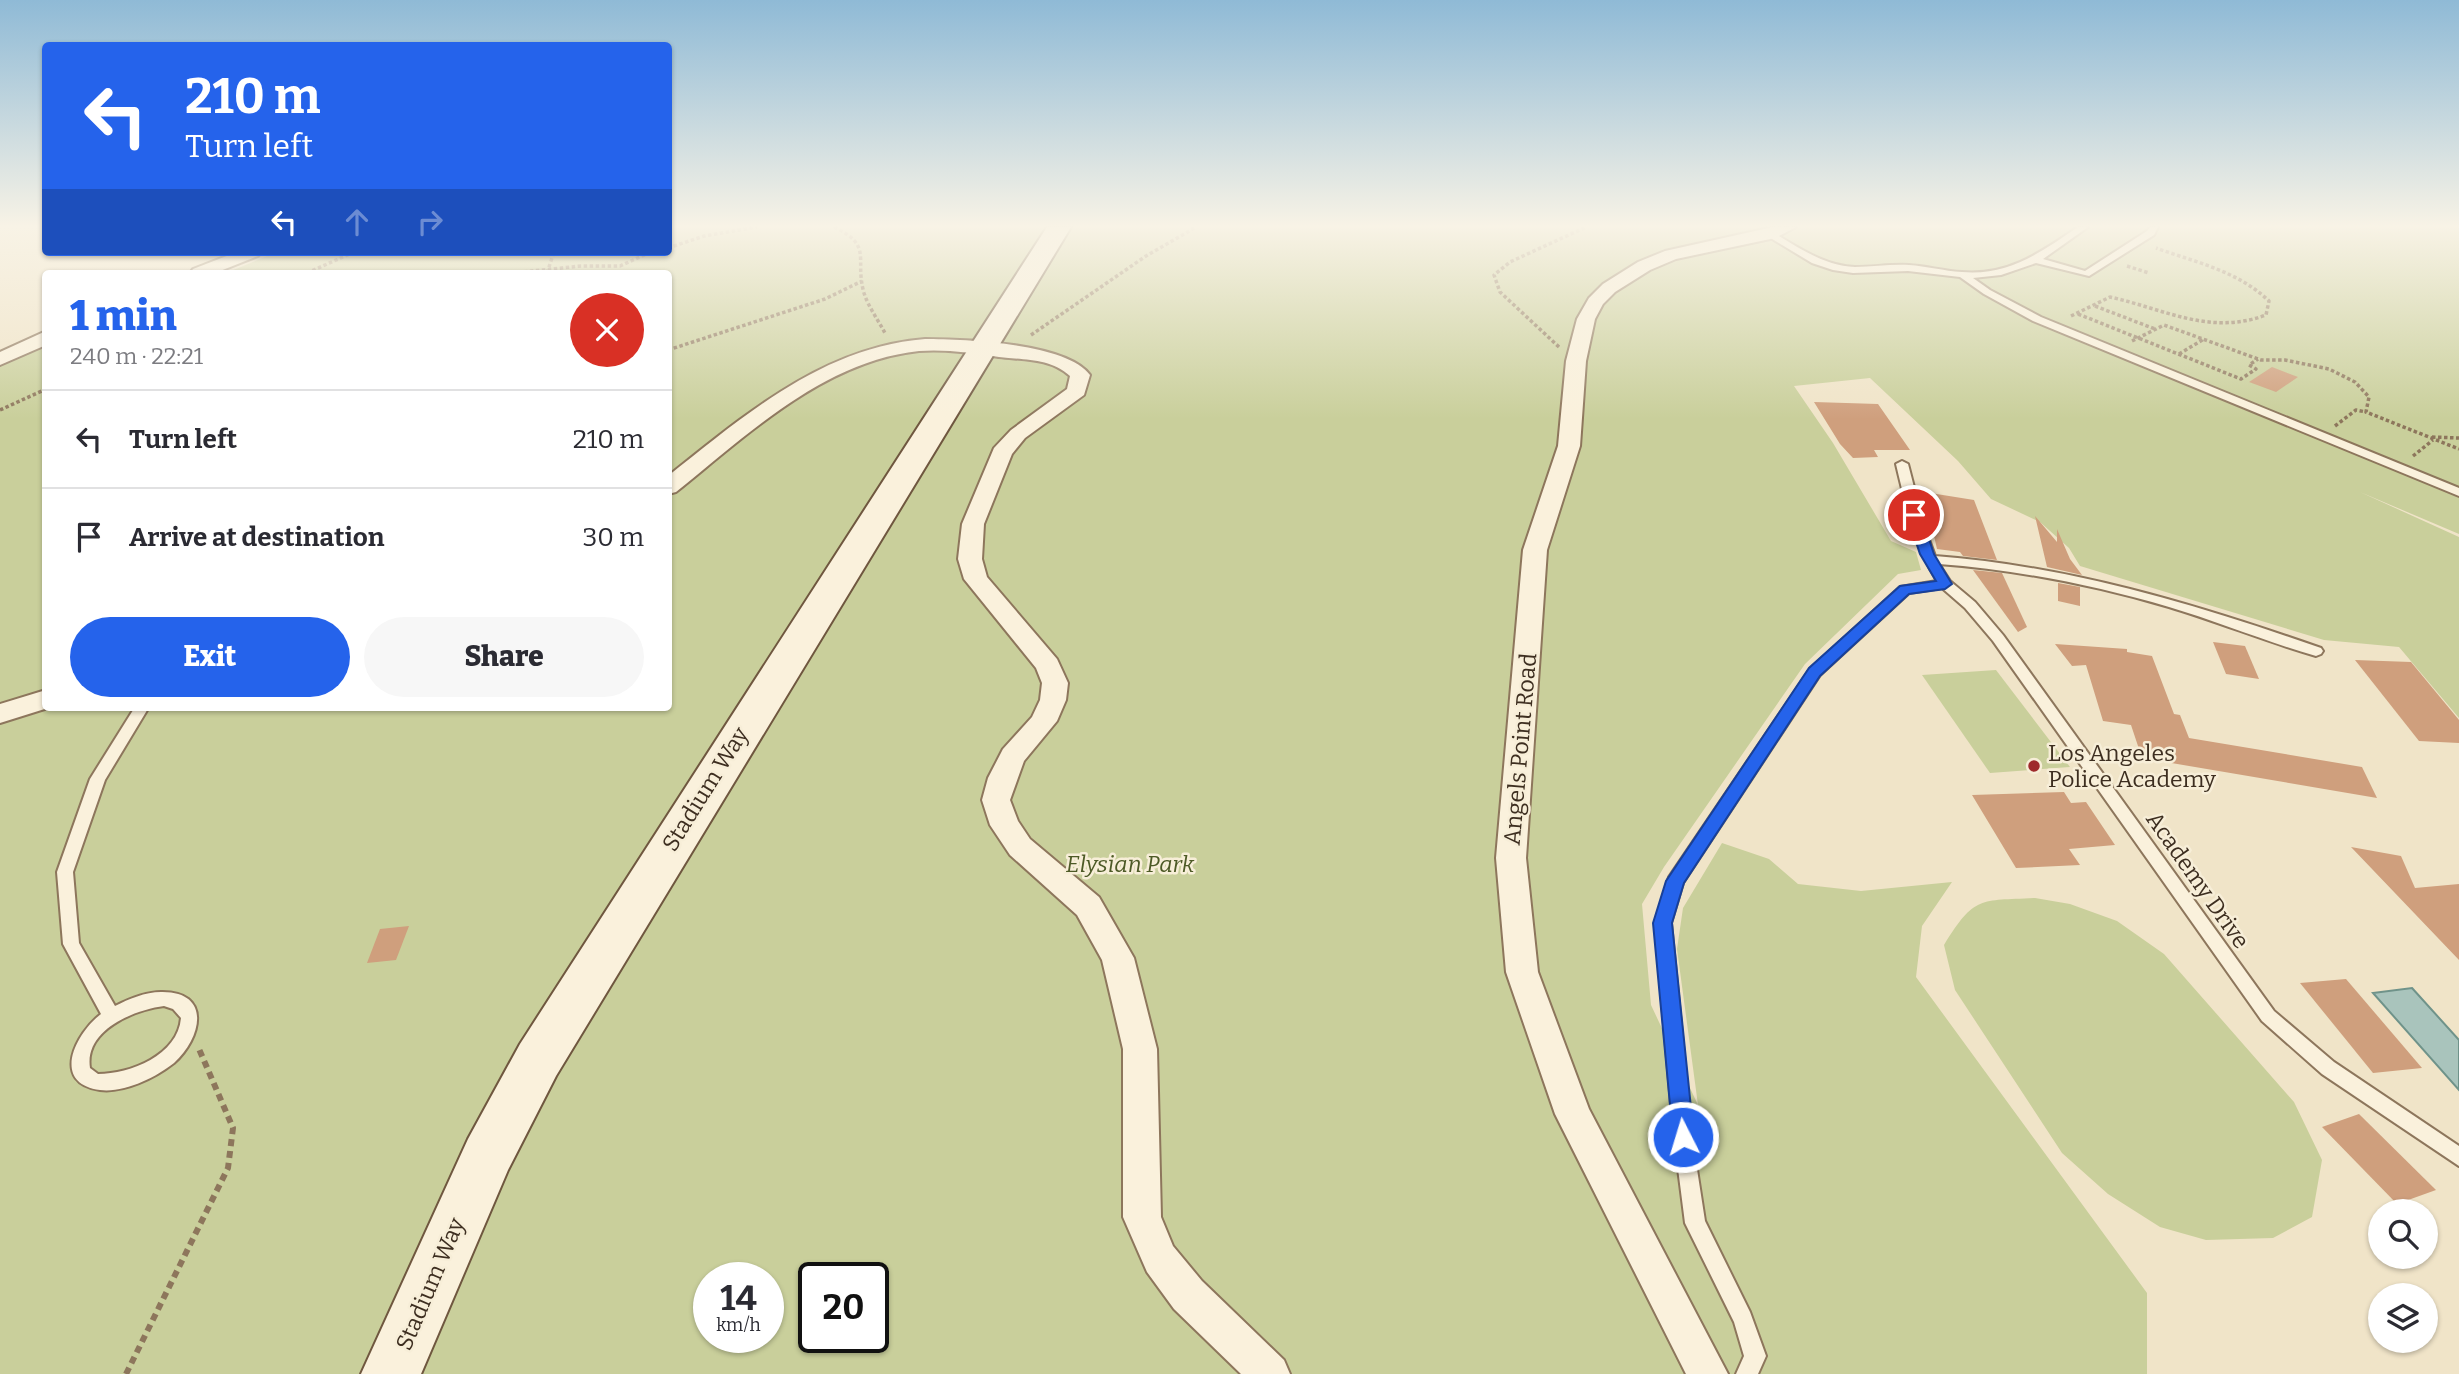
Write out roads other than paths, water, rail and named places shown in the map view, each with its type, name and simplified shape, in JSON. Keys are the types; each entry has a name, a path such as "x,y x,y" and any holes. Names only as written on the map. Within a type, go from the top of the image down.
{"main road":[{"name":"Stadium Way","path":"391,1374 487,1156 538,1060 995,350 1026,291"}],"street":[{"name":"Angels Point Road","path":"1606,291 1595,302 1586,318 1576,361 1569,446 1535,550 1511,858 1522,972 1573,1114 1708,1374"},
{"path":"0,359 42,339"},
{"path":"672,484 776,403 867,355 919,345 995,350 1065,361 1080,375 1077,391 1018,434 1002,453 973,524 970,559 976,579 1048,665 1055,684 1054,700 1044,721 1013,756 1002,778 996,800 1005,825 1020,847 1088,906 1118,958 1140,1049 1142,1217 1160,1259 1188,1296 1270,1374"},
{"path":"0,715 42,700"}],"lane":[{"path":"1986,291 2053,325 2459,492"},
{"name":"Academy Drive","path":"1902,464 1909,499 1929,559 1945,584 1970,605 1998,638 2268,1016 2328,1068 2459,1157"},
{"path":"1929,559 1977,561 2042,570 2169,602 2316,651"},
{"path":"1747,1374 1755,1356 1743,1319 1695,1223 1683,1137 1663,923 1675,881 1815,672 1905,590 1945,584"},
{"path":"111,1017 71,944 65,872 98,779 140,711"},
{"path":"149,1000 178,1001 188,1008 191,1019 184,1040 171,1054 140,1074 103,1082 88,1079 80,1070 79,1058 84,1045 95,1030 111,1017 149,1000"}],"water":[{"path":"2412,988 2459,1040 2459,1090 2373,993"}],"place":[{"name":"Los Angeles Police Academy","path":"2034,766"}],"park label":[{"name":"Elysian Park","path":"1130,864"}]}
